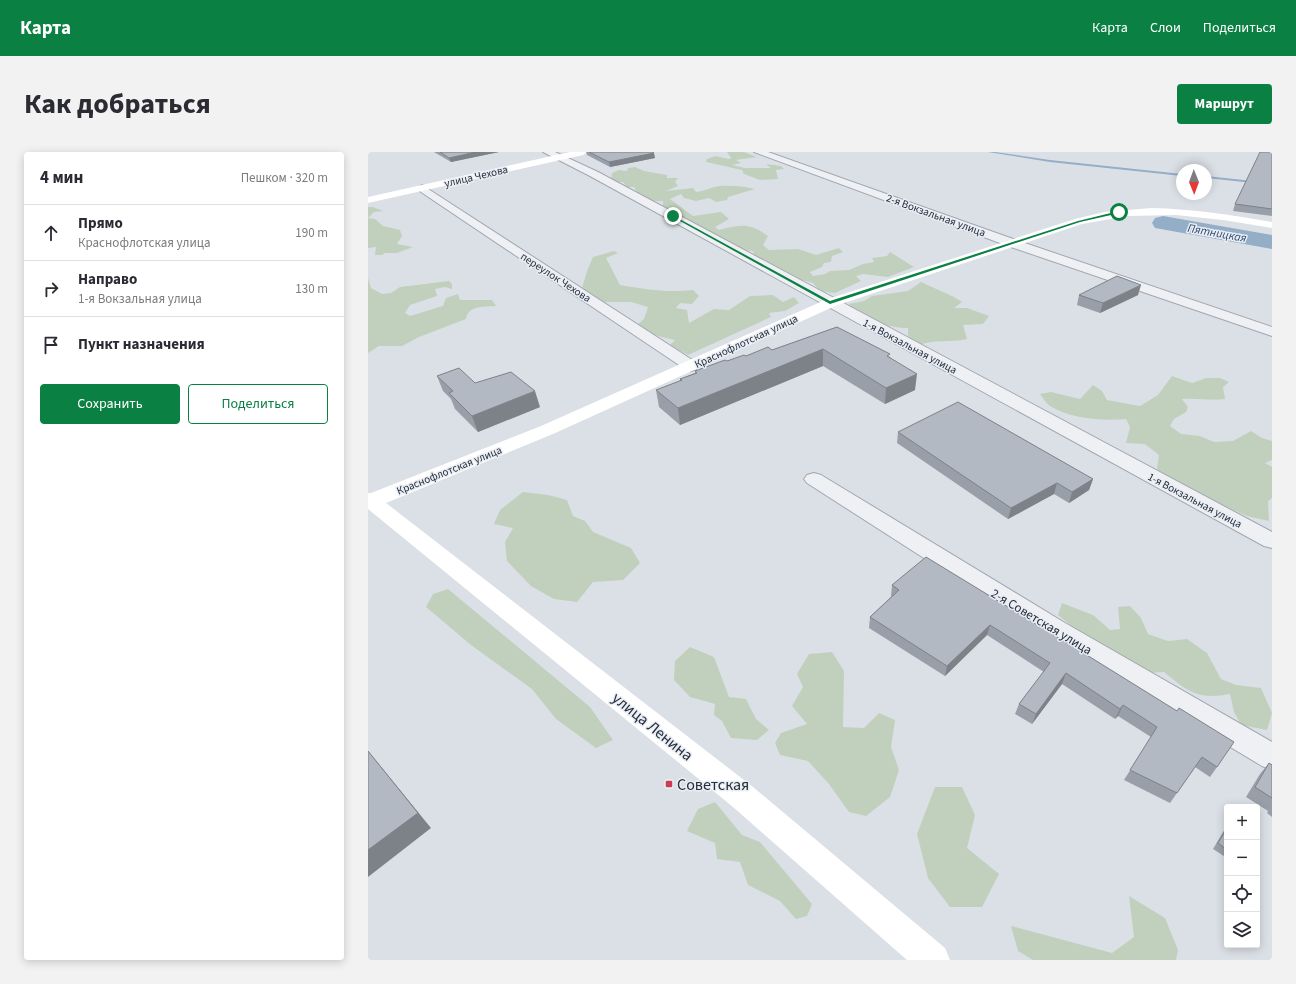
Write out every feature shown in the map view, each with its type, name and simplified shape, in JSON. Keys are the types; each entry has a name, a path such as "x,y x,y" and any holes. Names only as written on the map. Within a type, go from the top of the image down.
{"street":[{"name":"улица Чехова","path":"368,200 554,155 583,152"},
{"name":"2-я Вокзальная улица","path":"759,152 1012,243 1272,332"},
{"name":"1-я Вокзальная улица","path":"554,155 607,181 1272,541"},
{"name":"переулок Чехова","path":"422,188 691,366"},
{"name":"Краснофлотская улица","path":"369,500 547,430 830,303 1079,221 1104,215 1132,211 1186,212 1272,225"},
{"name":"2-я Советская улица","path":"814,479 1050,626 1272,757"},
{"name":"улица Ленина","path":"369,500 743,798 933,960"}],"green space":[{"path":"727,152 744,152 757,157 736,160 741,163 732,165 745,168 771,168 766,164 781,166 784,169 776,170 778,179 760,180 744,174 742,170 706,162 707,159 715,156 729,159 731,158"},
{"path":"635,167 644,171 667,175 667,178 678,178 675,182 678,186 666,191 693,188 696,192 724,186 742,186 755,189 728,197 727,200 716,202 709,198 696,201 684,198 681,194 670,199 693,216 721,212 729,219 715,227 719,230 739,226 755,228 768,236 763,245 769,250 798,249 816,255 839,248 843,252 832,256 831,262 824,263 822,267 810,272 813,276 825,274 830,271 849,270 863,264 874,262 872,258 887,256 890,252 914,267 888,277 863,274 856,276 861,281 835,293 820,291 813,283 795,278 755,257 753,251 733,246 705,228 678,216 677,212 663,206 663,201 655,201 647,198 639,194 634,187 627,187 623,182 617,182 611,179 612,173 619,170 627,171 628,168"},
{"path":"368,207 373,207 383,211 374,212 368,218"},
{"path":"368,218 375,219 383,226 400,230 402,236 397,244 413,247 397,253 375,255 376,247 368,248"},
{"path":"614,251 618,253 606,258 620,285 665,291 693,290 699,296 692,304 680,303 676,308 687,310 689,323 714,309 729,310 750,296 773,295 783,302 794,297 799,303 785,311 769,313 771,317 688,355 670,345 675,340 653,335 638,324 644,319 648,307 631,302 601,302 582,288 593,257"},
{"path":"368,278 371,288 382,294 391,293 400,287 449,281 452,284 452,289 445,287 435,289 437,296 410,305 405,313 410,316 443,306 446,298 458,294 460,300 492,300 496,306 473,309 467,314 466,319 419,337 402,346 379,346 368,353"},
{"path":"921,282 962,302 954,308 967,308 989,316 983,324 963,325 967,339 931,342 919,345 908,336 908,328 884,325 867,319 853,310 849,304 864,301 872,296 908,291"},
{"path":"1172,376 1192,383 1206,378 1220,378 1229,382 1223,387 1225,399 1182,399 1188,407 1186,412 1174,419 1170,426 1181,434 1200,436 1214,442 1233,441 1251,431 1262,438 1272,441 1272,460 1265,463 1272,467 1272,498 1268,501 1269,521 1247,516 1175,484 1157,469 1159,455 1145,444 1126,443 1130,427 1126,419 1107,420 1067,414 1050,406 1040,394 1051,392 1080,399 1093,385 1102,391 1107,400 1140,406 1158,395"},
{"path":"523,492 548,495 567,500 573,516 585,521 593,532 631,548 640,563 623,580 593,582 577,602 554,599 531,586 507,561 505,542 513,528 494,524 500,510"},
{"path":"448,589 590,707 613,740 596,748 556,719 532,689 471,645 426,607 433,594"},
{"path":"1062,603 1093,615 1110,630 1120,629 1118,607 1130,606 1141,618 1148,634 1168,641 1187,639 1207,653 1221,679 1236,685 1261,688 1272,713 1267,730 1241,725 1234,712 1230,694 1210,696 1194,693 1180,685 1164,672 1149,673 1079,632 1058,615"},
{"path":"690,647 714,657 729,697 746,699 756,719 769,730 757,740 731,738 722,721 714,715 715,704 690,697 674,680 675,661"},
{"path":"832,652 844,671 843,727 864,728 879,713 895,720 891,747 899,770 890,797 866,816 849,812 829,784 808,761 780,755 775,743 781,733 807,724 792,706 803,687 797,674 809,654"},
{"path":"935,787 962,787 975,815 967,848 999,874 982,907 950,907 928,878 917,834"},
{"path":"715,802 742,835 760,842 812,904 807,916 796,919 780,901 748,885 740,862 717,859 715,843 687,831 698,809"},
{"path":"1129,896 1165,918 1178,950 1176,960 1033,960 1018,951 1011,926 1112,953 1134,937"}],"building":[{"path":"440,152 476,152 449,158"},
{"path":"589,152 652,152 654,153 609,162"},
{"path":"1260,152 1272,152 1272,209 1235,204"},
{"path":"1117,276 1141,285 1103,303 1079,295"},
{"path":"837,327 890,354 887,356 917,374 886,388 823,349 678,408 656,390 697,373 695,371 725,360 727,361 744,355 746,356 768,347 772,350"},
{"path":"459,368 475,383 511,372 535,391 472,416 449,393 453,391 437,376"},
{"path":"958,402 1093,479 1072,492 1057,483 1011,508 898,432"},
{"path":"926,557 1067,643 1070,639 1085,648 1082,652 1177,711 1179,708 1234,742 1217,767 1202,757 1177,793 1130,770 1157,727 1123,705 1120,709 1066,673 1036,714 1019,704 1050,663 990,625 947,666 870,617 899,590 892,585"},
{"path":"368,751 418,813 368,850"},
{"path":"1269,763 1272,765 1272,798 1255,787"},
{"path":"1224,833 1224,848 1218,843"}],"waterway":[{"path":"989,152 1050,161 1176,174"},
{"path":"1212,178 1272,184"},
{"name":"Пятницкая","path":"1163,223 1272,242"}],"place":[{"name":"Советская","path":"669,784"}],"route":[{"path":"673,216 830,303 1079,221 1119,212"}]}
